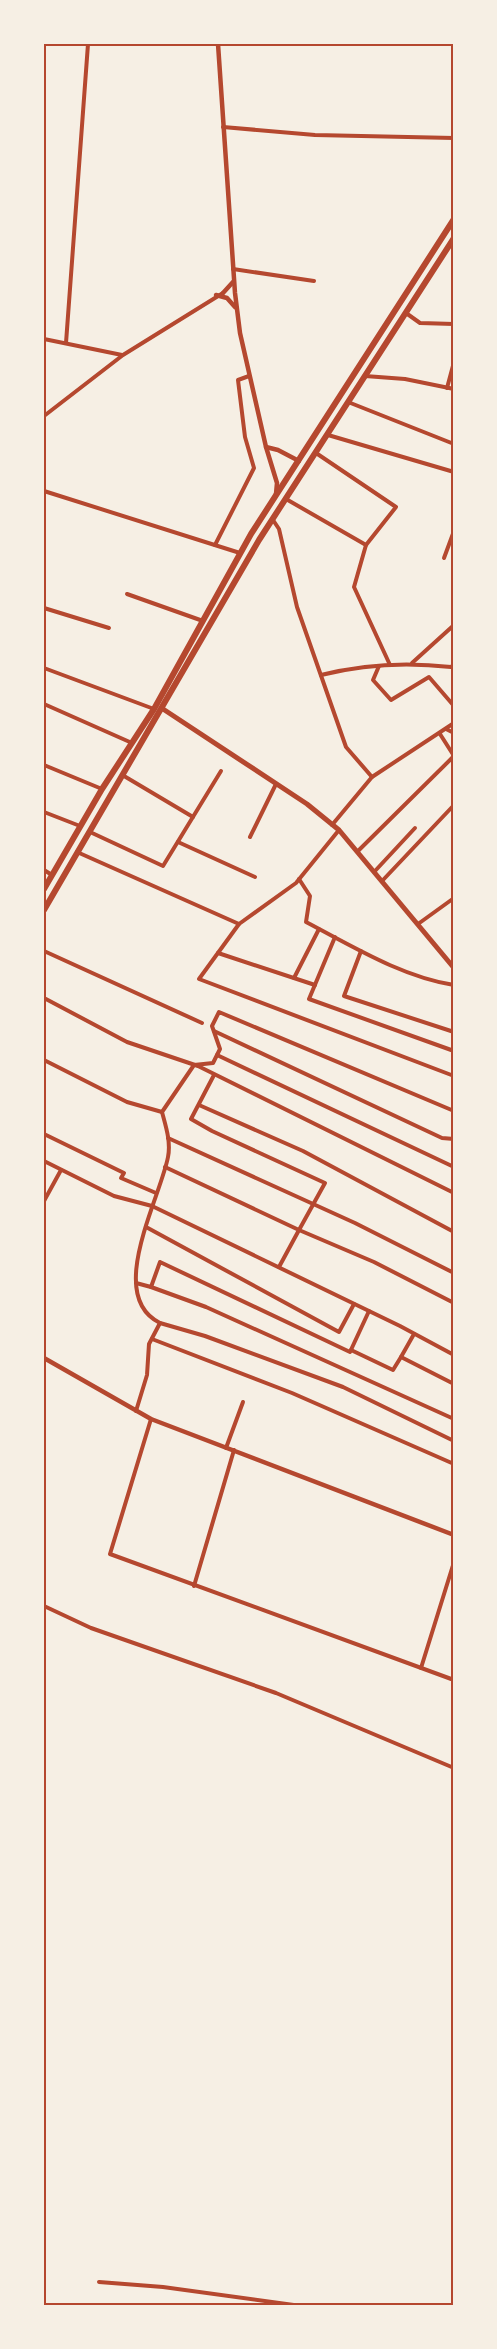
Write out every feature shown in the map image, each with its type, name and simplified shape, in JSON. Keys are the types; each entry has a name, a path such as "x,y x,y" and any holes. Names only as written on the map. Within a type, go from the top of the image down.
{"highway":[{"path":"44,889 102,789 154,709 240,553 453,219"},
{"path":"44,910 273,520 453,238"},
{"path":"386,326 393,332"}],"main road":[{"path":"163,709 276,783 339,830 375,870 453,968"}],"street":[{"path":"66,344 88,44"},
{"path":"218,44 237,309 249,376 277,483 274,500"},
{"path":"223,127 315,135 453,138"},
{"path":"233,269 314,281"},
{"path":"44,416 123,355 216,295 223,293 232,286 234,279"},
{"path":"216,295 227,298 237,309"},
{"path":"406,313 420,322 453,324"},
{"path":"44,339 123,355"},
{"path":"447,388 453,362"},
{"path":"215,545 254,468 245,437 238,380 249,376"},
{"path":"365,376 405,379 453,389"},
{"path":"348,402 453,444"},
{"path":"327,435 453,472"},
{"path":"266,447 278,450 300,462"},
{"path":"316,453 396,507 366,545 354,587 390,665"},
{"path":"44,491 240,553"},
{"path":"286,499 366,545"},
{"path":"273,520 279,529 299,615 346,747 372,777"},
{"path":"444,558 453,531"},
{"path":"128,594 204,622"},
{"path":"44,608 109,628"},
{"path":"411,664 453,625"},
{"path":"321,675 349,668 411,664 451,667 453,665"},
{"path":"379,666 373,680 391,700 429,677 453,706"},
{"path":"44,668 154,709"},
{"path":"44,704 133,743"},
{"path":"332,825 372,777 440,734 453,723"},
{"path":"446,729 453,733"},
{"path":"358,852 453,756 440,734"},
{"path":"44,765 102,789"},
{"path":"88,832 163,866 221,771"},
{"path":"124,776 193,817"},
{"path":"250,837 276,783"},
{"path":"383,880 453,805"},
{"path":"44,812 80,826"},
{"path":"375,870 416,828"},
{"path":"339,830 299,879 239,924 199,979 453,1076"},
{"path":"178,842 255,877"},
{"path":"77,852 239,924"},
{"path":"44,870 52,875"},
{"path":"299,879 310,896 306,922 361,951 432,981 453,985"},
{"path":"418,924 453,898"},
{"path":"294,978 319,929"},
{"path":"335,937 309,999 453,1051"},
{"path":"44,951 202,1023"},
{"path":"361,951 344,996 453,1032"},
{"path":"218,953 315,985"},
{"path":"44,998 127,1042 194,1065 453,1193"},
{"path":"453,1111 219,1012 212,1026 220,1049 213,1063 194,1065 162,1112 168,1138 168,1157 146,1227 135,1289 150,1318 160,1323 205,1336 343,1388 453,1441"},
{"path":"214,1031 442,1138 453,1139"},
{"path":"217,1054 453,1167"},
{"path":"44,1060 127,1102 162,1112"},
{"path":"214,1075 191,1119 325,1183 279,1267"},
{"path":"199,1105 303,1151 453,1232"},
{"path":"44,1134 124,1173 121,1178 156,1192"},
{"path":"168,1138 315,1204 453,1273"},
{"path":"44,1161 114,1196 152,1206 369,1311 453,1355"},
{"path":"165,1167 299,1230 374,1262 453,1303"},
{"path":"44,1201 62,1170"},
{"path":"146,1227 339,1332 354,1304"},
{"path":"151,1287 160,1262 393,1370 414,1334"},
{"path":"136,1283 206,1307 453,1419"},
{"path":"351,1350 369,1311"},
{"path":"136,1412 147,1376 149,1344 160,1323"},
{"path":"152,1338 292,1393 453,1464"},
{"path":"401,1357 453,1383"},
{"path":"44,1358 151,1419 453,1535"},
{"path":"226,1448 243,1402"},
{"path":"151,1419 110,1554 453,1680"},
{"path":"194,1586 234,1450"},
{"path":"421,1668 453,1562"},
{"path":"44,1606 91,1628 276,1693 453,1768"},
{"path":"99,2282 163,2287 301,2306"}]}
